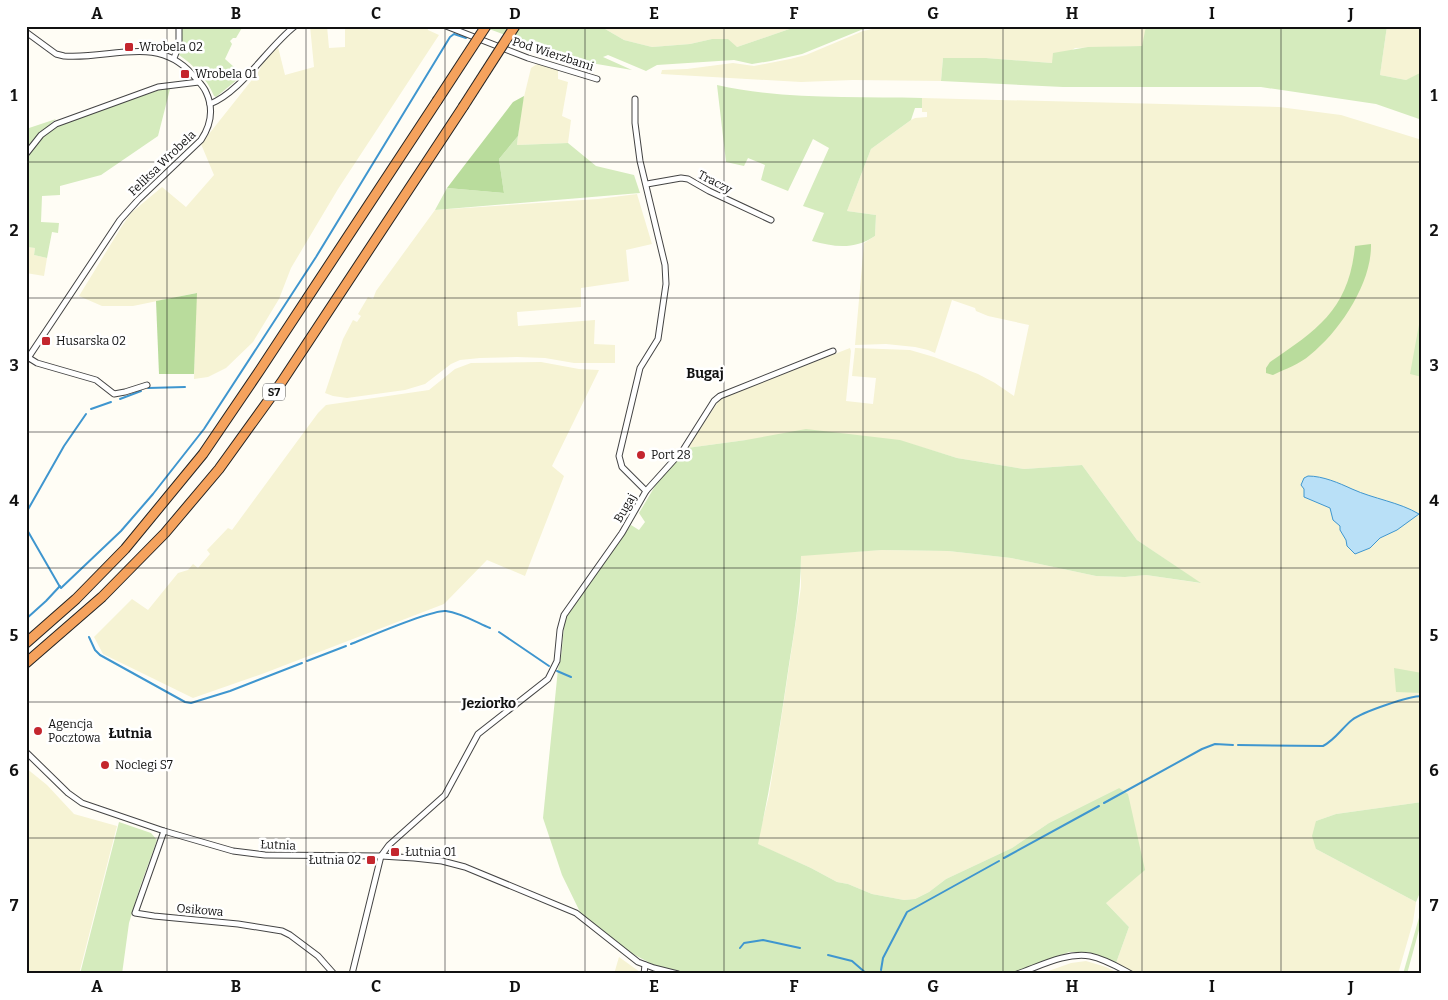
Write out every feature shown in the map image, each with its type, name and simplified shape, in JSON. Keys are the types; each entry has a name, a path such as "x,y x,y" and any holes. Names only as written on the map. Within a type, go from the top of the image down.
{"highway":[{"name":"S7","path":"26,643 76,599 125,549 198,461 486,26"},
{"name":"S7","path":"26,663 102,597 165,533 219,469 281,383 515,26"}],"street":[{"path":"174,58 179,45 179,26"},
{"path":"26,32 56,54 64,56 149,51 164,54 174,58 199,82 206,92 210,104 221,99 243,80 284,35 295,26"},
{"name":"Pod Wierzbami","path":"446,26 528,58 597,79"},
{"path":"26,154 41,135 56,124 158,87 199,82"},
{"name":"Bugaj","path":"380,856 388,844 447,792 478,734 548,679 557,661 560,630 564,615 622,533 646,491 622,467 619,456 640,368 658,340 666,284 665,264 636,138 635,99"},
{"name":"Feliksa Wrobela","path":"27,360 120,220 138,200 201,140 210,121 210,104"},
{"name":"Traczy","path":"647,184 681,178 688,179 771,220"},
{"path":"646,491 683,450 712,405 720,396 833,351"},
{"path":"27,360 96,380 114,394 147,386"},
{"name":"Łutnia","path":"26,752 68,793 82,803 233,850 265,855 380,856 442,861 464,867 576,912 618,948 645,965 678,974"},
{"name":"Osikowa","path":"164,830 135,913 260,926 282,931 318,956 334,974"},
{"path":"352,974 380,856"},
{"path":"1017,974 1072,956 1090,956 1104,960 1131,974"},
{"path":"644,974 645,965"}],"shaded area":[{"path":"310,26 327,26 329,48 345,47 345,26 427,26 428,30 439,35 338,189 291,268 279,299 253,342 226,368 208,377 194,379 196,293 133,306 102,306 79,296 131,213 162,187 186,207 214,175 201,144 259,71 263,62 278,47 285,75 314,67"},
{"path":"600,26 798,26 737,47 712,39 690,44 652,47 624,40"},
{"path":"886,26 1146,26 1143,46 1075,48 1052,63 986,58 943,58 941,81 853,80 801,82 661,74 662,70 733,63 754,66 790,59 806,55 863,31"},
{"path":"1387,26 1422,26 1422,72 1418,75 1406,80 1380,75"},
{"path":"537,64 558,70 558,79 568,82 562,116 571,120 568,143 517,145 521,109 531,68"},
{"path":"922,98 1279,107 1341,115 1422,140 1422,802 1336,814 1316,821 1316,849 1416,902 1413,922 1398,974 1138,974 1116,963 1129,927 1106,903 1119,788 1049,823 1012,848 946,879 929,892 915,899 904,900 872,894 848,884 837,882 757,844 769,795 781,720 801,587 801,555 882,550 948,551 1011,558 1096,576 1125,577 1146,575 1200,583 1137,540 1082,465 1024,469 957,458 898,440 746,440 687,448 720,399 850,348 846,401 873,404 876,378 852,376 855,348 910,350 934,357 978,374 1014,396 1029,325 988,316 976,311 975,308 952,300 935,353 915,347 886,344 855,345 864,243 875,236 876,215 847,211 871,149 911,120 927,117 927,112 922,112"},
{"path":"637,194 652,244 626,250 629,281 581,288 581,307 517,312 518,326 595,320 594,344 615,345 615,363 574,363 545,358 517,357 460,360 451,364 425,384 405,390 347,398 325,393 343,339 353,320 357,322 361,316 358,314 368,297 373,299 376,291 435,210 598,199"},
{"path":"26,247 35,248 34,255 47,258 44,276 26,273"},
{"path":"541,362 579,369 599,370 552,466 564,476 525,576 487,560 444,604 262,674 193,698 103,654 94,637 132,599 148,610 178,573 188,570 193,564 198,568 210,554 207,550 228,528 232,530 318,413 326,405 429,390 455,369 471,363"},
{"path":"26,768 47,785 74,814 117,826 79,974 26,974"},
{"path":"619,957 640,972 646,974 614,974"},
{"path":"1086,961 1106,967 1120,974 1040,974 1071,963"}],"green space":[{"path":"181,26 243,26 236,38 230,41 232,44 225,59 243,75 216,97 200,73 179,55"},
{"path":"481,26 600,26 624,40 652,47 690,44 712,39 728,39 737,47 798,26 876,26 861,30 802,54 771,61 752,64 734,60 657,65 646,71 608,55 603,57 632,70 591,63 554,53"},
{"path":"1146,26 1387,26 1380,75 1406,80 1422,72 1422,120 1376,104 1261,87 1063,87 941,81 943,58 986,58 1052,63 1053,53 1088,47 1142,46"},
{"path":"717,85 742,90 793,95 922,98 922,108 915,108 911,120 871,149 847,211 876,215 875,236 860,244 844,246 812,241 824,213 803,206 829,148 813,139 788,191 761,180 765,165 748,158 744,166 726,162"},
{"path":"165,88 170,89 158,136 101,175 60,186 60,195 42,196 41,222 59,223 58,233 52,232 47,258 34,255 35,248 26,247 26,159 41,137 60,124"},
{"path":"524,96 518,136 499,159 504,193 447,188 513,102"},
{"path":"56,119 38,135 26,149 26,129"},
{"path":"518,136 517,145 568,143 596,166 634,175 640,193 435,210 447,188 504,193 499,159"},
{"path":"1371,244 1366,274 1360,290 1343,320 1321,345 1302,361 1273,375 1266,373 1266,368 1270,362 1303,339 1329,315 1346,286 1352,267 1355,246"},
{"path":"197,293 194,374 159,374 156,301"},
{"path":"1422,318 1422,377 1410,374 1420,319"},
{"path":"806,429 900,440 957,458 1024,469 1082,465 1137,540 1201,583 1146,575 1125,577 1096,576 1011,558 948,551 882,550 801,556 800,587 794,632 774,761 758,844 837,882 848,884 872,894 904,900 915,899 929,892 946,879 1012,848 1049,823 1119,788 1128,794 1145,870 1106,903 1129,927 1116,963 1087,952 1069,952 1009,974 693,974 654,965 629,952 580,912 562,875 543,818 558,669 567,615 631,525 639,530 645,522 639,513 658,481 687,448"},
{"path":"1394,668 1422,673 1422,693 1396,692"},
{"path":"1422,802 1422,888 1416,902 1316,849 1312,836 1316,821 1336,814"},
{"path":"119,822 151,833 157,840 129,923 122,974 80,974"},
{"path":"1422,907 1422,919 1407,974 1403,974"}],"water":[{"path":"1308,476 1331,480 1403,506 1419,514 1397,530 1380,538 1370,548 1355,554 1347,546 1340,526 1333,520 1330,508 1304,497 1304,489 1301,485 1304,478"}],"waterway":[{"path":"61,588 121,531 204,429 316,257 450,37 454,34 466,38"},
{"path":"148,388 185,387"},
{"path":"120,399 141,391"},
{"path":"91,409 111,402"},
{"path":"26,513 64,446 86,414"},
{"path":"26,528 60,587"},
{"path":"26,619 60,586"},
{"path":"351,644 428,614 446,611 490,628"},
{"path":"499,632 549,666"},
{"path":"89,637 95,650 100,655 185,702 191,703 230,691 302,663"},
{"path":"307,661 346,646"},
{"path":"557,671 571,677"},
{"path":"1238,745 1323,746 1357,717 1397,701 1422,696"},
{"path":"1104,803 1202,749 1215,744 1233,745"},
{"path":"1004,858 1099,806"},
{"path":"881,970 883,958 907,912 999,861"},
{"path":"740,948 744,943 763,940 800,948"},
{"path":"828,955 852,961 867,974"}],"place":[{"name":"Wrobela 02","path":"129,47"},
{"name":"Wrobela 01","path":"185,74"},
{"name":"Husarska 02","path":"46,341"},
{"name":"Port 28","path":"641,455"},
{"name":"Agencja Pocztowa","path":"38,731"},
{"name":"Noclegi S7","path":"105,765"},
{"name":"Łutnia 01","path":"395,852"},
{"name":"Łutnia 02","path":"371,860"}],"district":[{"name":"Bugaj","path":"705,373"},
{"name":"Jeziorko","path":"489,703"},
{"name":"Łutnia","path":"130,733"}]}
